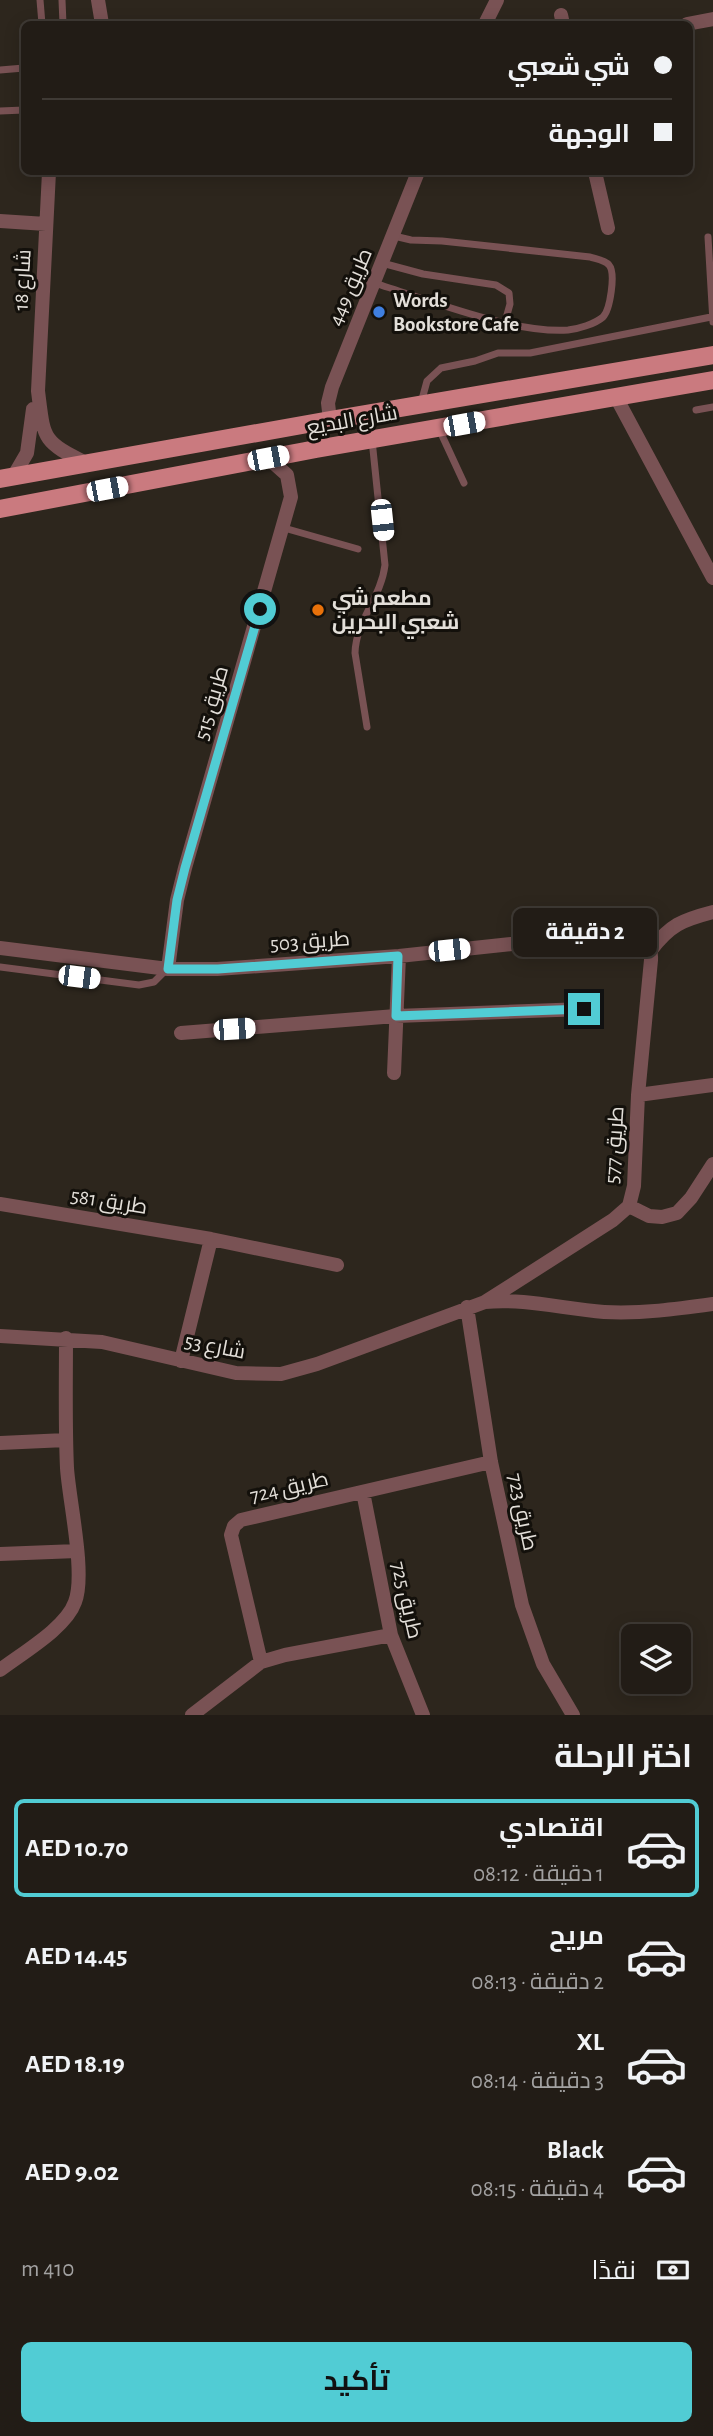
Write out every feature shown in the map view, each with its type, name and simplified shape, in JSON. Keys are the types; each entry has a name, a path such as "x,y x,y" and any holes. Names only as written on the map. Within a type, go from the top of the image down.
{"main road":[{"name":"شارع البديع","path":"6,478 330,419 713,355"},
{"name":"شارع البديع","path":"0,509 268,458 713,380"}],"street":[{"path":"98,0 102,21"},
{"path":"486,21 497,0"},
{"path":"693,23 713,19"},
{"name":"شارع 18","path":"6,478 27,453 37,391 49,175"},
{"name":"طريق 449","path":"330,419 328,403 332,387 417,175"},
{"path":"596,175 608,228"},
{"path":"0,221 46,224"},
{"name":"شارع 18","path":"37,391 45,435 56,448 86,463"},
{"path":"616,397 713,578"},
{"name":"طريق 515","path":"168,969 177,900 185,868 284,528 291,489 282,468 268,458"},
{"path":"651,950 672,926 713,912"},
{"name":"طريق 503","path":"0,948 168,969 218,969 398,956 624,932 639,934 651,950"},
{"name":"طريق 577","path":"485,1302 613,1220 629,1206 634,1186 638,1095 651,950"},
{"path":"394,1073 398,956"},
{"path":"180,1033 396,1016 584,1009"},
{"path":"638,1095 713,1085"},
{"path":"629,1206 649,1216 662,1217 677,1213 691,1198 713,1164"},
{"name":"طريق 581","path":"0,1204 211,1239 337,1265"},
{"path":"180,1361 211,1239"},
{"name":"شارع 53","path":"0,1336 66,1338 122,1346 236,1373 281,1374 317,1364 485,1302 514,1302 605,1312 664,1311 713,1304"},
{"name":"طريق 723","path":"467,1307 491,1462 522,1605 542,1664 573,1715"},
{"path":"0,1670 68,1615 76,1602 79,1587 66,1440 66,1338"},
{"path":"0,1443 66,1440"},
{"name":"طريق 724","path":"261,1662 233,1544 234,1527 241,1520 491,1462"},
{"name":"طريق 725","path":"363,1492 391,1635 423,1715"},
{"path":"0,1554 77,1551"},
{"path":"192,1715 261,1662 391,1635"}],"lane":[{"path":"40,0 42,21"},
{"path":"62,0 63,21"},
{"path":"0,70 21,68"},
{"path":"0,111 21,110"},
{"path":"374,283 505,322 538,328 568,330 589,324 604,316 609,304 613,274 604,261 590,257 442,240 411,240 394,236"},
{"path":"420,404 427,381 441,368 498,353 530,353 712,319 708,237"},
{"path":"382,263 423,274 496,285 505,289 509,293 510,304 505,322"},
{"path":"696,410 713,407"},
{"path":"439,428 464,483"},
{"path":"368,727 355,642 362,621 382,583 385,565 372,440"},
{"path":"284,528 358,549"},
{"path":"0,967 139,985 154,982 168,969"}],"place":[{"name":"Words Bookstore Cafe","path":"379,312"},
{"name":"مطعم شي شعبي البحرين","path":"318,610"}],"route":[{"path":"260,609 185,868 177,900 168,969 218,969 398,956 396,1016 584,1009"}]}
